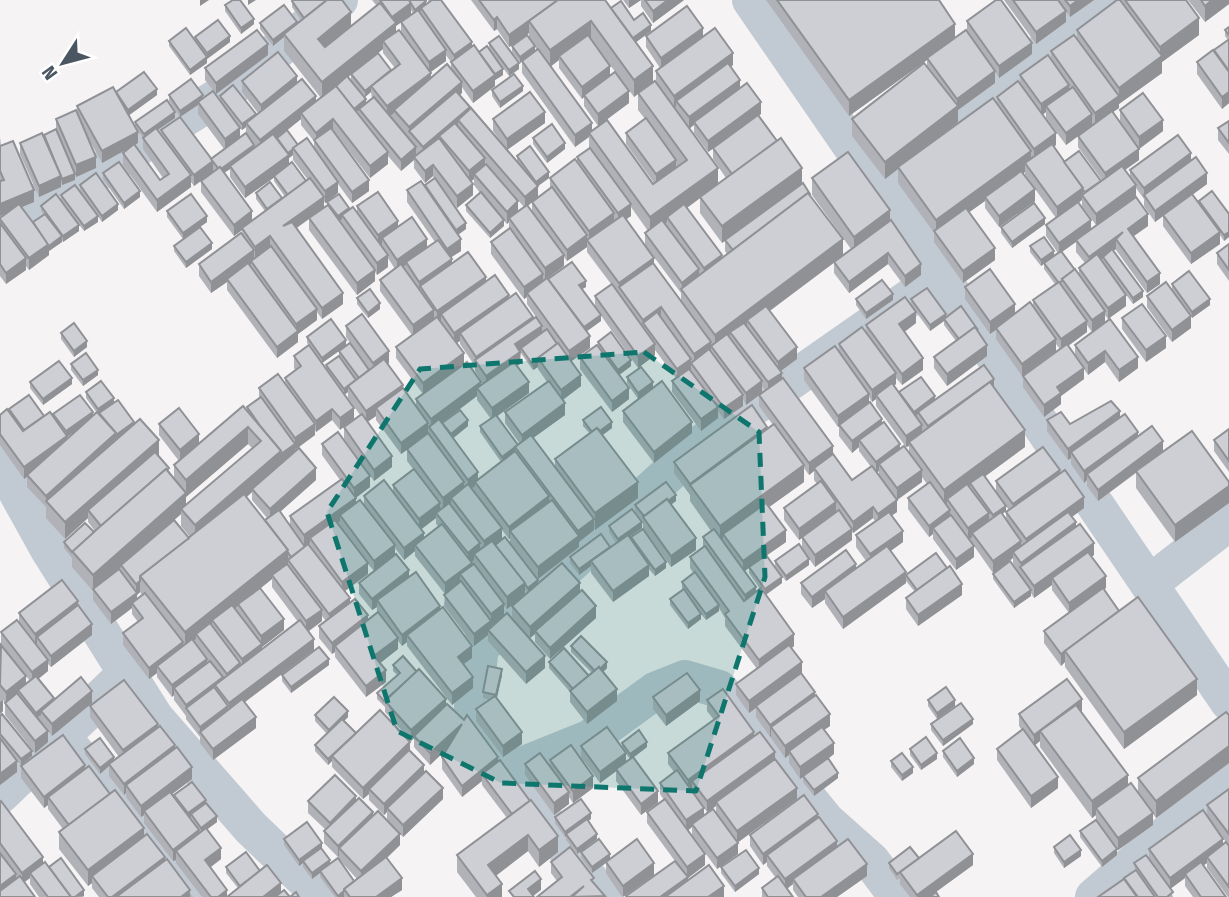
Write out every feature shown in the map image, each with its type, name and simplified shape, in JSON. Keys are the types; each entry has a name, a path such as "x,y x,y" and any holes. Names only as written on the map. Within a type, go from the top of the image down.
{"street":[{"path":"0,219 78,186 226,92 339,0"},
{"path":"751,0 1229,702"},
{"path":"881,189 1104,0"},
{"path":"603,897 471,725 480,648 702,443 941,276"},
{"path":"0,461 50,551 155,718 251,828 323,897"},
{"path":"1149,584 1229,522"},
{"path":"0,795 127,673"},
{"path":"507,772 589,739 655,691 685,679 719,689 826,821 871,861 898,897"},
{"path":"61,736 198,897"},
{"path":"1094,897 1229,780"}],"highlighted area":[{"path":"644,352 759,432 765,577 696,791 501,783 397,731 327,512 420,369"}],"building":[{"path":"233,0 240,0 254,19 241,28 225,5"},
{"path":"293,0 327,0 304,18"},
{"path":"327,0 342,0 351,12 318,39 325,47 380,3 396,23 322,82 284,34"},
{"path":"380,0 409,0 411,3 392,17"},
{"path":"409,0 426,0 426,1 415,10"},
{"path":"432,0 441,0 472,42 454,55 421,8"},
{"path":"479,0 558,0 509,35 497,17 494,20"},
{"path":"558,0 605,0 653,66 634,80 591,21 550,50 529,21"},
{"path":"645,0 668,0 653,11"},
{"path":"777,0 939,0 955,24 849,100"},
{"path":"996,0 1001,0 1032,43 999,66 967,21"},
{"path":"1013,0 1058,0 1066,11 1036,32"},
{"path":"1065,0 1078,0 1070,6"},
{"path":"1120,0 1162,56 1119,88 1077,30"},
{"path":"1125,0 1186,0 1199,18 1160,47"},
{"path":"1201,0 1212,0 1205,6"},
{"path":"621,1 634,20 643,13 651,25 633,38 611,8"},
{"path":"284,5 297,22 273,40 260,23"},
{"path":"687,6 703,28 661,58 646,36"},
{"path":"418,10 446,50 429,62 401,22"},
{"path":"218,20 230,36 207,53 195,37"},
{"path":"186,28 207,57 190,70 169,41"},
{"path":"715,28 733,53 674,96 656,71"},
{"path":"257,30 268,44 216,83 205,68"},
{"path":"399,30 431,73 387,106 371,86 400,64 383,41"},
{"path":"966,30 995,71 957,99 927,58"},
{"path":"527,35 535,46 520,57 512,46"},
{"path":"588,35 610,66 582,87 559,56"},
{"path":"1074,35 1119,96 1095,113 1051,51"},
{"path":"499,36 519,63 509,70 489,43"},
{"path":"1229,41 1229,71 1214,50"},
{"path":"474,45 495,75 473,91 451,62"},
{"path":"487,46 503,69 495,74 479,52"},
{"path":"538,49 592,123 575,135 522,61"},
{"path":"1213,50 1229,72 1229,92 1222,97 1197,62"},
{"path":"278,52 297,76 261,105 242,81"},
{"path":"378,53 391,70 365,91 351,74"},
{"path":"1048,55 1069,85 1041,104 1020,75"},
{"path":"728,63 740,80 689,117 676,101"},
{"path":"924,63 958,106 885,162 852,119"},
{"path":"447,64 462,82 409,127 394,110"},
{"path":"144,72 157,89 128,110 116,92"},
{"path":"615,72 629,91 598,114 584,95"},
{"path":"514,74 523,86 500,102 492,90"},
{"path":"347,76 366,99 354,109 336,86"},
{"path":"191,79 203,95 180,111 169,95"},
{"path":"302,79 316,96 260,140 246,123"},
{"path":"655,81 718,168 650,217 589,133 607,120 653,184 687,160 638,93"},
{"path":"1018,81 1056,133 1034,149 997,97"},
{"path":"747,83 761,102 708,141 694,122"},
{"path":"233,85 256,114 242,124 220,96"},
{"path":"336,86 388,152 370,166 333,119 316,133 301,113"},
{"path":"113,87 138,132 102,151 77,106"},
{"path":"1073,87 1092,114 1066,133 1046,106"},
{"path":"213,91 240,128 225,139 198,102"},
{"path":"456,91 470,107 423,147 409,131"},
{"path":"530,92 545,112 507,139 493,119"},
{"path":"1143,93 1163,120 1139,137 1120,110"},
{"path":"374,97 416,147 401,160 359,109"},
{"path":"993,98 1031,151 936,220 898,167"},
{"path":"167,100 175,112 144,134 135,122"},
{"path":"471,108 538,186 525,197 458,120"},
{"path":"76,110 96,157 76,165 56,119"},
{"path":"1112,111 1139,149 1105,173 1078,136"},
{"path":"758,115 777,141 732,174 713,148"},
{"path":"180,117 213,161 194,175 161,130"},
{"path":"646,118 676,160 656,174 626,133"},
{"path":"1229,121 1229,143 1218,128"},
{"path":"455,123 485,158 469,171 439,136"},
{"path":"552,124 565,143 547,157 533,138"},
{"path":"156,128 191,175 157,200 123,153 134,144 160,180 169,174 143,138"},
{"path":"331,128 369,180 352,192 314,140"},
{"path":"56,129 75,174 62,179 44,135"},
{"path":"287,130 298,145 288,153 277,138"},
{"path":"42,133 61,176 39,186 20,143"},
{"path":"246,133 254,145 221,169 218,168 211,159"},
{"path":"273,134 289,155 245,187 230,166"},
{"path":"1178,135 1191,153 1144,188 1130,170"},
{"path":"307,138 338,182 325,191 293,148"},
{"path":"439,138 473,184 457,196 433,165 425,171 414,157"},
{"path":"781,138 802,168 722,226 700,197"},
{"path":"13,141 34,190 0,204 0,181 4,180 0,171 0,146"},
{"path":"1052,144 1083,188 1057,207 1025,163"},
{"path":"530,146 549,172 536,182 517,156"},
{"path":"590,148 631,204 618,213 577,157"},
{"path":"1079,151 1101,181 1085,192 1064,162"},
{"path":"848,152 890,210 854,237 812,178"},
{"path":"1196,157 1207,173 1155,211 1144,195"},
{"path":"575,159 614,213 589,231 550,178"},
{"path":"119,162 140,191 124,203 103,173"},
{"path":"292,162 306,181 288,195 274,176"},
{"path":"486,164 518,201 507,212 474,174"},
{"path":"1122,166 1136,185 1096,214 1082,195"},
{"path":"220,167 252,211 234,225 201,181"},
{"path":"1021,171 1035,189 999,216 985,197"},
{"path":"96,173 118,204 102,216 80,185"},
{"path":"310,178 324,197 283,226 292,222 343,293 322,308 270,236 255,247 242,228"},
{"path":"435,178 466,223 456,230 425,185"},
{"path":"421,181 461,239 447,249 407,190"},
{"path":"270,182 282,198 267,209 256,193"},
{"path":"803,183 810,194 809,195 808,193 733,250 725,240"},
{"path":"75,185 98,216 84,226 61,195"},
{"path":"552,187 587,235 567,250 532,202"},
{"path":"1212,191 1229,214 1229,232 1224,235 1199,201"},
{"path":"378,192 398,221 378,235 357,206"},
{"path":"481,192 504,220 490,233 466,205"},
{"path":"808,193 843,239 715,335 681,289"},
{"path":"56,194 79,225 63,236 41,206"},
{"path":"191,194 207,216 183,233 167,211"},
{"path":"339,194 349,208 338,216 327,202"},
{"path":"1192,194 1220,232 1191,253 1163,215"},
{"path":"1136,197 1148,214 1128,229 1160,273 1147,282 1116,239 1123,232 1089,257 1076,240"},
{"path":"1078,202 1091,220 1059,243 1046,225"},
{"path":"1034,203 1045,218 1012,242 1001,227"},
{"path":"19,204 49,244 29,258 0,219"},
{"path":"684,204 722,255 704,268 667,217"},
{"path":"328,205 375,270 357,283 309,218"},
{"path":"527,205 564,255 545,268 509,218"},
{"path":"353,207 388,255 377,263 342,215"},
{"path":"966,208 995,248 963,271 934,231"},
{"path":"45,214 62,236 49,246 33,222"},
{"path":"623,215 654,258 619,283 587,240"},
{"path":"412,217 427,239 397,260 382,238"},
{"path":"662,220 699,269 682,283 645,233"},
{"path":"891,220 921,264 905,276 888,253 849,282 834,262"},
{"path":"0,223 26,258 6,273 0,264"},
{"path":"200,227 212,243 186,262 174,246"},
{"path":"510,228 543,274 524,287 491,242"},
{"path":"241,233 254,250 211,282 199,264"},
{"path":"1044,237 1054,251 1041,260 1030,246"},
{"path":"438,240 452,259 419,282 406,262"},
{"path":"1229,244 1229,270 1217,253"},
{"path":"271,246 317,309 296,324 251,261"},
{"path":"1112,249 1143,291 1133,298 1103,257"},
{"path":"1061,251 1075,270 1059,283 1044,263"},
{"path":"468,252 486,277 437,311 420,286"},
{"path":"1097,254 1126,295 1108,308 1079,268"},
{"path":"572,262 586,281 579,285 601,315 584,327 548,279"},
{"path":"248,263 298,331 277,347 227,279"},
{"path":"653,263 711,342 694,354 661,307 643,320 619,287"},
{"path":"401,264 434,310 413,325 380,280"},
{"path":"990,269 1015,304 990,322 965,287"},
{"path":"1075,269 1105,311 1092,320 1062,279"},
{"path":"1189,271 1210,299 1192,312 1172,284"},
{"path":"495,275 509,295 454,333 441,314"},
{"path":"547,278 590,336 569,351 527,293"},
{"path":"882,280 893,294 866,313 856,299"},
{"path":"1059,282 1087,321 1061,339 1033,300"},
{"path":"1166,282 1191,316 1172,330 1147,296"},
{"path":"612,284 655,344 638,356 595,296"},
{"path":"927,288 946,314 930,325 911,299"},
{"path":"370,289 380,303 368,313 357,298"},
{"path":"516,293 533,317 476,357 460,333"},
{"path":"905,297 916,312 899,324 923,358 902,374 866,325"},
{"path":"1030,302 1056,339 1022,364 996,328"},
{"path":"1142,304 1166,336 1146,350 1122,318"},
{"path":"766,306 797,347 778,362 747,320"},
{"path":"961,306 978,330 975,327 959,339 944,319"},
{"path":"657,312 691,359 677,369 643,323"},
{"path":"362,314 389,351 373,363 346,326"},
{"path":"437,317 464,353 423,383 396,347"},
{"path":"536,317 542,326 515,344 520,352 486,376 475,360"},
{"path":"331,319 346,340 322,358 307,337"},
{"path":"1110,319 1138,357 1119,370 1105,351 1088,363 1075,345"},
{"path":"74,323 87,341 74,351 61,333"},
{"path":"744,323 782,373 768,382 730,332"},
{"path":"862,327 896,373 872,390 839,344"},
{"path":"975,327 987,345 947,374 934,357"},
{"path":"547,329 557,344 533,365 521,348"},
{"path":"611,332 631,360 618,370 598,342"},
{"path":"727,334 762,381 746,393 711,346"},
{"path":"350,343 369,370 359,378 339,351"},
{"path":"558,343 581,375 561,390 538,358"},
{"path":"1067,344 1084,368 1057,387 1061,393 1044,405 1023,376"},
{"path":"309,345 354,408 340,418 332,409 316,421 285,378 301,366 294,356"},
{"path":"597,345 629,388 612,401 580,357"},
{"path":"835,346 869,394 838,416 804,368"},
{"path":"709,349 743,395 724,408 691,363"},
{"path":"86,353 98,370 83,380 71,364"},
{"path":"339,356 356,380 344,389 326,365"},
{"path":"384,359 403,385 366,411 348,386"},
{"path":"59,361 72,378 43,399 30,382"},
{"path":"467,362 481,382 431,419 416,399"},
{"path":"514,362 529,382 492,408 477,388"},
{"path":"984,365 994,379 928,426 918,412"},
{"path":"641,367 653,382 638,393 627,377"},
{"path":"689,369 718,407 701,419 672,381"},
{"path":"278,374 315,424 295,438 259,388"},
{"path":"921,377 935,396 914,412 899,392"},
{"path":"783,378 833,446 809,463 759,395"},
{"path":"101,381 114,398 98,409 86,392"},
{"path":"549,381 565,403 522,435 505,412"},
{"path":"662,381 692,422 654,452 623,411"},
{"path":"990,382 1025,430 944,490 909,442"},
{"path":"892,383 922,425 906,436 876,395"},
{"path":"403,388 428,423 401,443 376,408"},
{"path":"29,395 44,416 24,430 9,409"},
{"path":"80,395 93,412 66,431 53,414"},
{"path":"261,397 295,444 281,454 247,407"},
{"path":"118,400 134,422 116,435 99,413"},
{"path":"1111,401 1120,411 1068,449 1047,420 1061,412 1070,424"},
{"path":"870,402 882,419 852,441 839,425"},
{"path":"752,405 767,427 690,484 674,462"},
{"path":"243,406 281,451 195,525 181,509 261,441 248,427 186,480 174,465"},
{"path":"601,407 612,422 600,431 597,428 592,432 583,420"},
{"path":"179,408 199,434 180,450 159,424"},
{"path":"7,409 23,431 50,412 67,436 24,467 0,434 0,415"},
{"path":"460,410 468,420 451,434 442,423"},
{"path":"97,412 116,433 46,496 27,475"},
{"path":"362,414 392,456 374,470 344,427"},
{"path":"1125,414 1138,432 1084,471 1071,452"},
{"path":"496,415 518,445 502,457 480,426"},
{"path":"140,419 159,440 65,522 46,501"},
{"path":"439,419 478,472 468,480 429,427"},
{"path":"884,422 900,444 876,462 859,440"},
{"path":"774,424 804,465 720,526 690,485"},
{"path":"1152,426 1163,441 1098,490 1087,474"},
{"path":"597,428 638,482 595,513 555,459"},
{"path":"1229,429 1229,461 1214,440"},
{"path":"1192,431 1229,482 1229,486 1175,525 1136,471"},
{"path":"338,432 370,476 354,488 322,444"},
{"path":"428,433 464,482 443,498 407,449"},
{"path":"531,435 594,519 578,531 515,447"},
{"path":"904,446 922,470 897,488 879,464"},
{"path":"1043,447 1060,470 1013,504 996,481"},
{"path":"299,448 316,468 270,509 252,489"},
{"path":"515,451 549,496 509,527 475,482"},
{"path":"155,452 169,468 101,526 88,510"},
{"path":"833,454 852,480 872,466 897,500 878,514 873,507 853,522 814,468"},
{"path":"166,469 186,493 93,575 72,551"},
{"path":"414,469 440,503 419,519 393,485"},
{"path":"1065,470 1084,497 1026,539 1006,512"},
{"path":"983,474 1006,506 993,515 970,483"},
{"path":"342,479 356,498 304,535 290,516"},
{"path":"384,480 424,533 404,548 364,496"},
{"path":"821,481 836,502 799,529 784,508"},
{"path":"666,482 676,495 644,516 635,505"},
{"path":"930,482 950,510 929,526 908,498"},
{"path":"468,484 502,528 484,541 451,498"},
{"path":"967,484 989,513 968,528 947,499"},
{"path":"244,494 288,550 185,632 140,576"},
{"path":"667,499 696,538 671,556 643,517"},
{"path":"360,500 395,545 374,561 340,515"},
{"path":"552,500 579,536 538,567 510,531"},
{"path":"449,503 480,543 468,553 436,513"},
{"path":"766,503 786,530 743,561 723,534"},
{"path":"632,509 642,522 618,539 609,526"},
{"path":"279,510 305,547 291,557 265,520"},
{"path":"839,510 852,529 815,555 802,537"},
{"path":"889,512 903,531 870,554 856,535"},
{"path":"1001,512 1021,541 993,561 972,533"},
{"path":"1068,512 1076,522 1021,563 1013,552"},
{"path":"951,515 974,546 956,559 933,528"},
{"path":"174,520 189,538 140,576 140,581 136,584 121,565"},
{"path":"335,520 368,563 342,582 310,538"},
{"path":"85,523 94,532 72,552 64,542"},
{"path":"442,524 472,563 445,583 415,545"},
{"path":"1080,524 1094,543 1034,586 1020,567"},
{"path":"643,529 666,562 655,570 631,537"},
{"path":"714,529 756,587 745,595 703,537"},
{"path":"601,534 610,547 579,569 570,557"},
{"path":"628,535 649,565 613,591 591,561"},
{"path":"505,537 538,580 528,588 495,545"},
{"path":"492,541 525,583 507,597 474,554"},
{"path":"308,544 350,598 329,614 288,560"},
{"path":"799,544 809,559 786,576 775,561"},
{"path":"705,546 744,601 761,588 794,634 759,660 725,614 729,611 690,557"},
{"path":"887,546 906,572 843,617 825,591"},
{"path":"846,550 856,564 812,597 801,583"},
{"path":"1088,552 1106,576 1069,603 1052,578"},
{"path":"936,553 947,568 917,590 906,575"},
{"path":"396,554 409,570 372,599 359,583"},
{"path":"766,555 782,577 765,589 749,567"},
{"path":"1010,561 1031,590 1014,602 993,574"},
{"path":"562,563 580,583 530,627 512,606"},
{"path":"287,564 322,610 306,621 272,575"},
{"path":"474,564 504,604 491,614 460,574"},
{"path":"950,566 962,584 918,615 906,598"},
{"path":"119,569 137,593 111,612 93,589"},
{"path":"416,572 440,606 402,635 377,600"},
{"path":"695,572 719,605 706,614 682,582"},
{"path":"62,580 78,601 35,634 19,613"},
{"path":"461,581 491,621 474,634 444,595"},
{"path":"260,588 284,619 261,636 238,604"},
{"path":"1103,588 1119,611 1061,654 1044,631"},
{"path":"684,589 701,614 688,623 670,599"},
{"path":"582,590 596,606 550,648 535,631"},
{"path":"145,593 183,642 149,668 123,633 143,618 132,603"},
{"path":"1138,597 1197,679 1124,732 1065,651"},
{"path":"355,599 368,615 332,643 319,626"},
{"path":"78,605 92,624 51,656 37,637"},
{"path":"232,605 262,644 242,659 212,620"},
{"path":"443,607 472,646 458,657 473,677 452,693 407,635"},
{"path":"378,612 398,638 374,656 386,670 366,686 335,646"},
{"path":"507,613 545,656 526,672 488,630"},
{"path":"17,620 48,660 32,672 1,632"},
{"path":"300,620 314,639 229,703 215,685"},
{"path":"210,623 240,663 227,674 196,634"},
{"path":"581,636 607,662 600,669 599,667 595,671 571,646"},
{"path":"192,639 207,659 172,685 157,666"},
{"path":"1,645 26,676 6,692 0,685"},
{"path":"789,645 802,662 749,701 736,684"},
{"path":"319,647 329,659 291,687 282,675"},
{"path":"564,648 589,676 573,689 549,662"},
{"path":"403,656 417,672 384,701 377,693 400,673 393,665"},
{"path":"210,661 223,677 186,705 174,688"},
{"path":"488,666 502,669 496,695 483,692"},
{"path":"599,667 617,689 587,712 570,691"},
{"path":"419,669 446,699 411,730 385,701"},
{"path":"687,673 700,690 666,715 653,697"},
{"path":"801,673 815,692 770,725 756,706"},
{"path":"36,676 54,698 36,713 18,690"},
{"path":"81,677 92,691 52,724 41,711"},
{"path":"1067,679 1082,699 1034,735 1019,714"},
{"path":"124,680 158,724 123,750 90,706"},
{"path":"214,687 228,706 200,727 186,708"},
{"path":"946,687 955,700 937,713 928,700"},
{"path":"723,689 754,732 688,780 668,753 719,716 707,700"},
{"path":"17,693 48,731 35,741 5,703"},
{"path":"816,695 830,714 785,746 771,727"},
{"path":"495,696 522,732 503,746 476,709"},
{"path":"334,697 348,711 329,730 315,715"},
{"path":"242,699 256,717 213,749 200,732"},
{"path":"961,703 973,719 943,740 931,724"},
{"path":"447,704 464,720 467,715 498,757 462,786 442,757 462,724 430,753 414,736"},
{"path":"1076,705 1128,775 1092,801 1040,731"},
{"path":"380,710 410,742 363,788 332,756"},
{"path":"1226,712 1229,715 1229,746 1156,801 1138,778"},
{"path":"2,714 32,751 21,759 0,734"},
{"path":"342,719 356,733 328,759 315,745"},
{"path":"160,726 175,745 124,784 109,764"},
{"path":"607,727 626,753 600,772 581,746"},
{"path":"822,727 834,743 800,767 789,751"},
{"path":"1023,729 1058,777 1031,796 997,749"},
{"path":"639,730 647,742 630,754 622,743"},
{"path":"760,732 775,752 707,801 692,781"},
{"path":"63,735 85,765 44,797 21,766"},
{"path":"926,737 937,753 921,765 910,749"},
{"path":"0,738 17,761 0,774"},
{"path":"100,738 114,757 100,768 85,749"},
{"path":"960,738 974,758 957,771 943,751"},
{"path":"571,745 593,776 573,791 550,760"},
{"path":"177,747 192,767 141,806 126,785"},
{"path":"409,750 424,765 384,804 369,789"},
{"path":"540,753 569,792 554,803 525,764"},
{"path":"902,753 913,767 902,775 891,761"},
{"path":"633,757 658,791 641,804 616,769"},
{"path":"828,758 838,773 814,790 803,776"},
{"path":"775,759 797,788 737,831 716,802"},
{"path":"500,760 530,801 512,814 482,774"},
{"path":"89,766 110,794 69,825 48,797"},
{"path":"677,770 704,808 686,820 660,783"},
{"path":"426,771 443,788 403,825 387,808"},
{"path":"335,775 356,796 330,823 308,801"},
{"path":"192,782 206,800 188,813 174,795"},
{"path":"1131,783 1153,813 1118,838 1096,808"},
{"path":"1229,789 1229,834 1207,805"},
{"path":"115,790 144,828 88,870 59,832"},
{"path":"170,792 199,830 173,850 144,811"},
{"path":"804,795 818,814 763,854 750,835"},
{"path":"359,798 373,812 338,846 324,831"},
{"path":"581,799 591,813 565,832 555,817"},
{"path":"665,799 705,854 687,867 647,812"},
{"path":"531,800 558,836 539,850 528,835 488,865 502,884 487,895 457,855"},
{"path":"1,801 43,857 22,873 0,843"},
{"path":"206,803 217,816 201,828 191,814"},
{"path":"713,809 738,843 717,858 692,824"},
{"path":"1203,810 1223,839 1170,878 1149,849"},
{"path":"378,811 400,834 361,871 339,848"},
{"path":"819,817 837,841 785,879 767,855"},
{"path":"587,819 597,834 577,849 566,834"},
{"path":"1096,820 1117,849 1102,861 1080,831"},
{"path":"307,822 322,843 299,860 284,839"},
{"path":"206,828 221,848 205,860 227,890 218,897 211,897 176,851"},
{"path":"956,831 973,854 917,895 900,872"},
{"path":"147,834 165,857 112,897 108,897 92,876"},
{"path":"1070,835 1081,850 1064,862 1054,847"},
{"path":"599,839 610,854 592,867 581,852"},
{"path":"637,839 654,863 623,886 606,862"},
{"path":"848,839 867,864 821,897 806,897 793,879"},
{"path":"1226,842 1229,846 1229,887 1207,857"},
{"path":"570,847 605,896 572,897 584,886 570,897 537,897 562,877 551,862"},
{"path":"910,847 919,858 897,874 889,863"},
{"path":"321,848 330,860 312,873 303,861"},
{"path":"746,850 759,868 735,886 721,867"},
{"path":"246,852 260,871 240,886 226,867"},
{"path":"0,853 16,874 0,886"},
{"path":"1146,855 1173,892 1167,897 1158,897 1134,863"},
{"path":"386,857 402,878 376,897 350,897 344,889"},
{"path":"61,858 84,890 75,897 71,897 49,867"},
{"path":"338,858 354,881 338,896 320,871"},
{"path":"167,859 190,890 181,897 116,897"},
{"path":"675,861 688,877 660,897 626,896"},
{"path":"45,862 71,897 48,897 30,873"},
{"path":"1201,862 1226,897 1201,897 1185,874"},
{"path":"267,865 281,883 263,897 227,897"},
{"path":"709,865 724,886 708,897 665,897"},
{"path":"1136,870 1155,897 1138,897 1124,878"},
{"path":"535,871 541,879 528,889 534,897 514,897 509,891"},
{"path":"20,876 35,897 0,897 0,891"},
{"path":"778,876 793,897 768,897 762,888"},
{"path":"1124,879 1137,897 1098,897"},
{"path":"284,890 290,897 275,897"}]}
